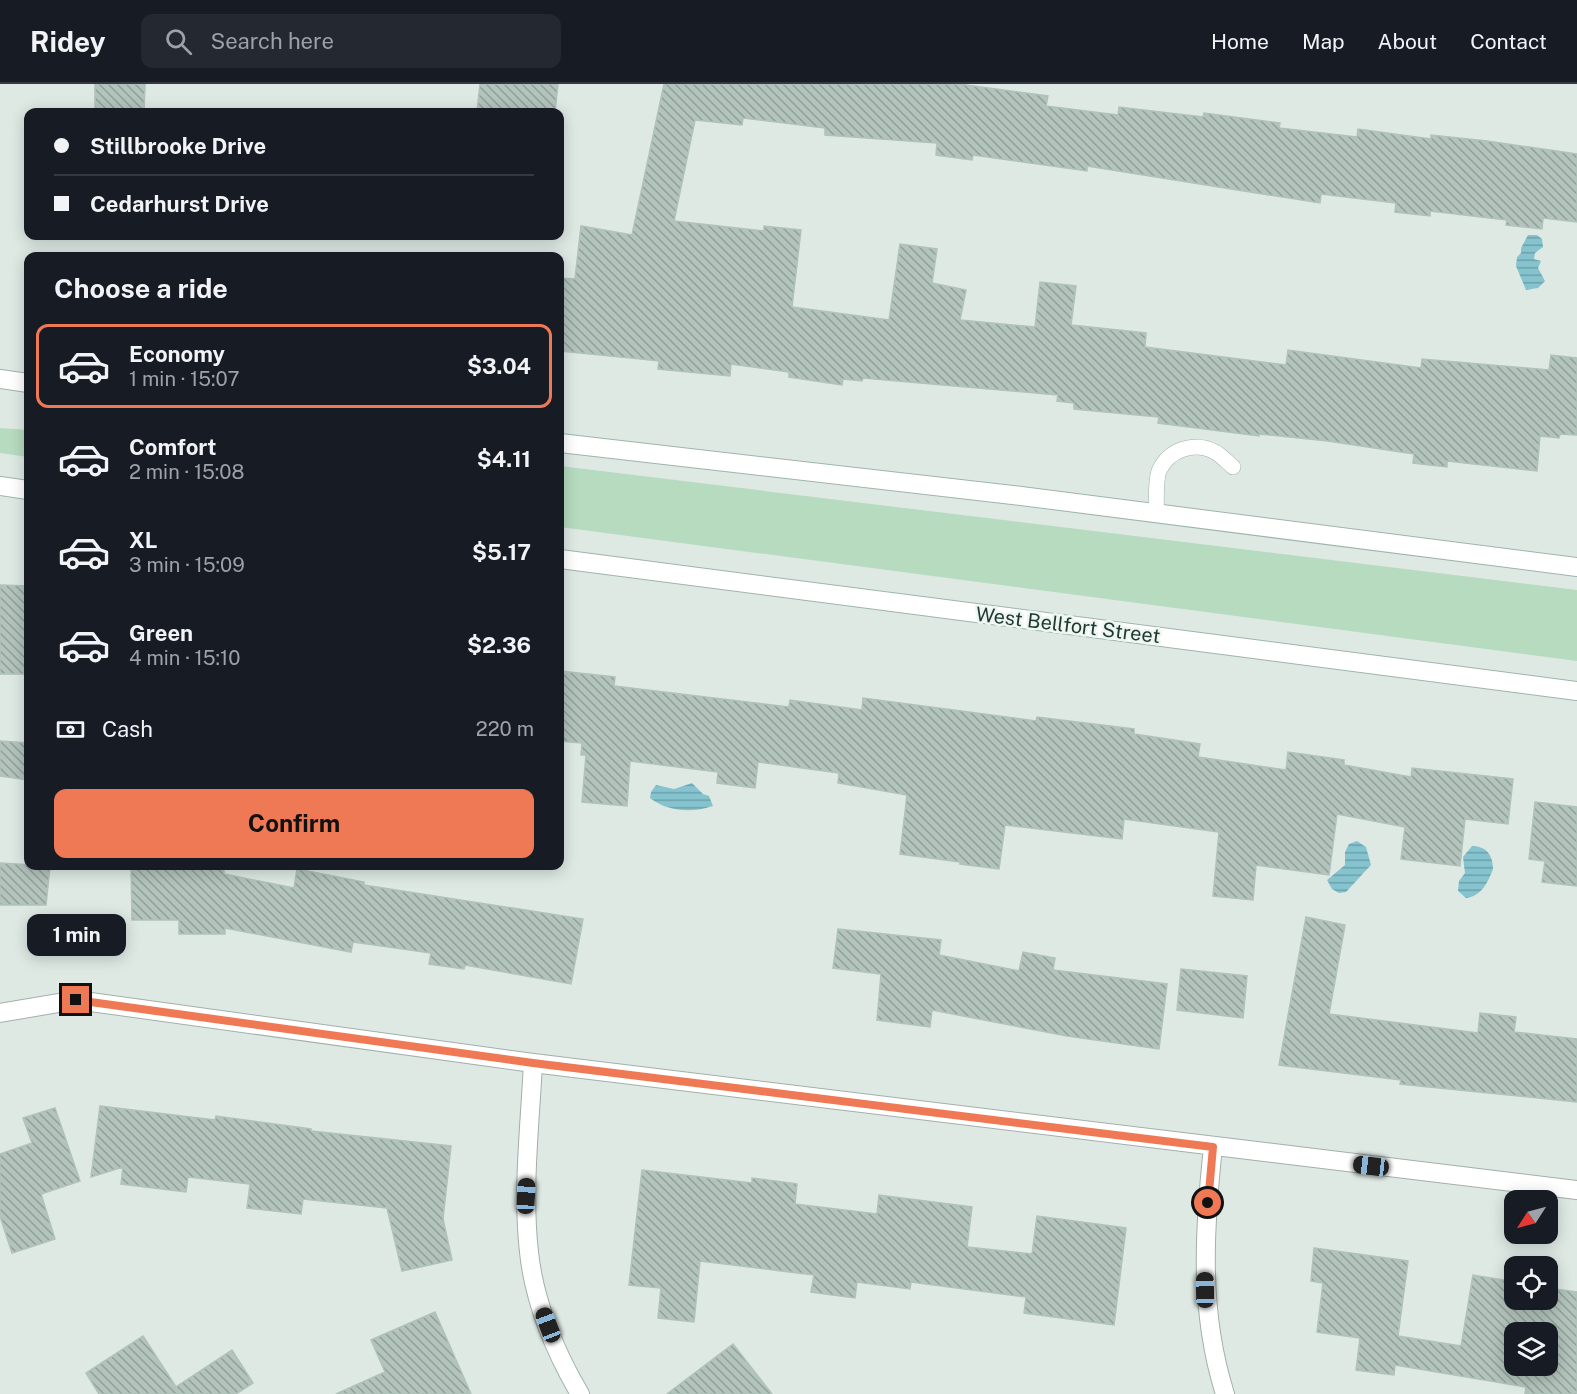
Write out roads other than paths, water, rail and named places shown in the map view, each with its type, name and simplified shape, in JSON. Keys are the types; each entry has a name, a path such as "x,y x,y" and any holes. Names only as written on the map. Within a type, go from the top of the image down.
{"street":[{"path":"0,379 24,382"},
{"path":"564,443 1156,513 1577,567"},
{"path":"0,486 24,489"},
{"name":"West Bellfort Street","path":"564,560 1577,691"},
{"path":"0,1012 76,1000 533,1063 1577,1190"},
{"path":"533,1063 526,1196 529,1253 540,1303 565,1368 580,1394"},
{"path":"1213,1147 1204,1246 1205,1290 1213,1357 1225,1394"}],"lane":[{"path":"1156,513 1159,471 1171,456 1185,447 1201,447 1215,452 1233,467"}],"water":[{"path":"1528,235 1537,235 1542,239 1543,247 1535,253 1534,259 1541,261 1538,268 1545,281 1538,288 1526,290 1516,266 1517,257"},
{"path":"692,783 703,794 709,796 713,806 697,810 672,809 650,798 656,785 674,789"},
{"path":"1357,841 1366,847 1371,865 1346,892 1339,893 1332,889 1327,880 1345,865 1345,852 1349,844"},
{"path":"1472,846 1488,852 1493,869 1480,891 1466,898 1458,891 1459,881 1465,873 1463,857"}]}
